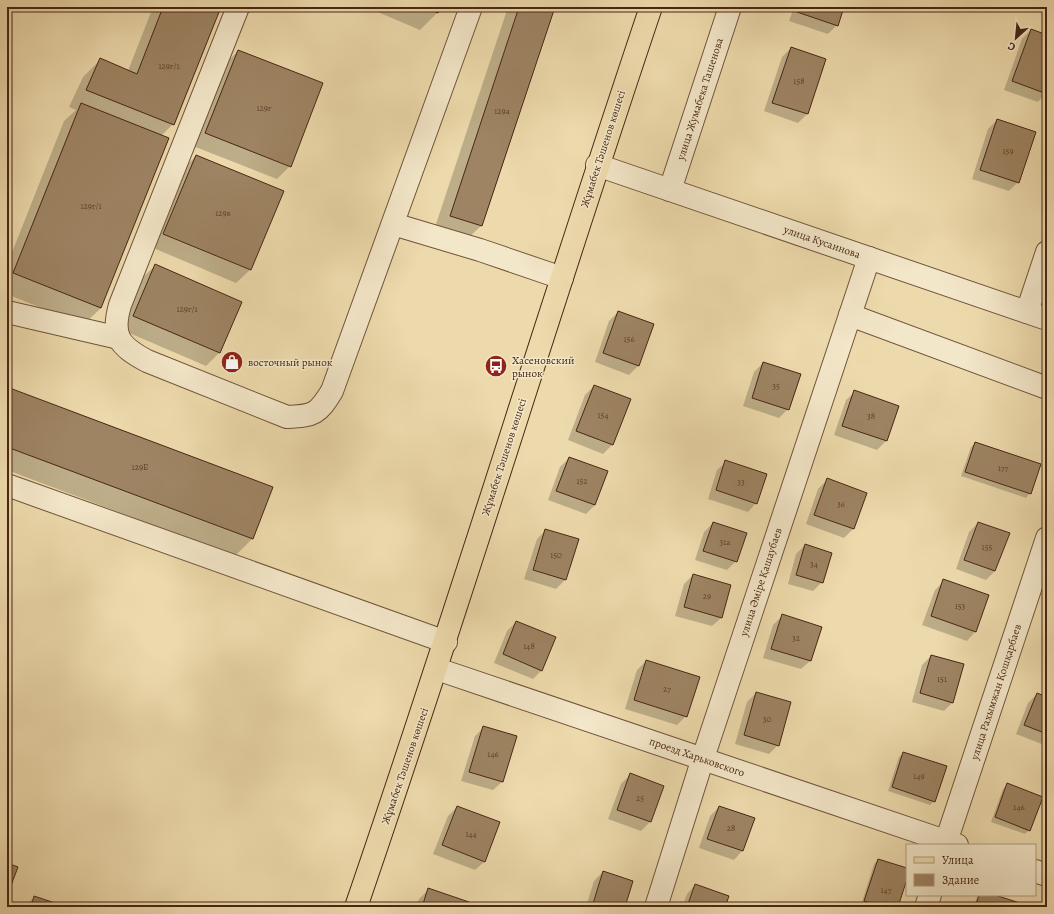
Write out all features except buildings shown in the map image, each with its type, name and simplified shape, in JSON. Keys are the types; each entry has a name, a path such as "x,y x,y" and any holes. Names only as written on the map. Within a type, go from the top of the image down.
{"main road":[{"name":"Жұмабек Тәшенов көшесі","path":"356,907 446,642 598,165 651,7"}],"street":[{"path":"238,7 120,305 115,322 119,338 130,352 146,361 287,417 305,416 321,409 332,391 471,7"},
{"name":"улица Жумабека Ташенова","path":"670,190 730,7"},
{"name":"улица Кусаинова","path":"598,165 1037,315"},
{"path":"393,224 562,278"},
{"path":"1037,315 1047,252"},
{"name":"улица Әміре Қашаубаев","path":"656,907 703,758 869,258"},
{"path":"7,312 119,338"},
{"path":"850,315 1047,388"},
{"path":"7,485 446,642"},
{"name":"улица Рахымжан Қошқарбаев","path":"949,844 1047,538"},
{"name":"проезд Харьковского","path":"437,669 703,758 949,844"},
{"path":"1036,871 1047,875"},
{"path":"926,907 930,896"}],"place":[{"name":"восточный рынок","path":"232,362"},
{"name":"Хасеновский рынок","path":"496,366"}]}
